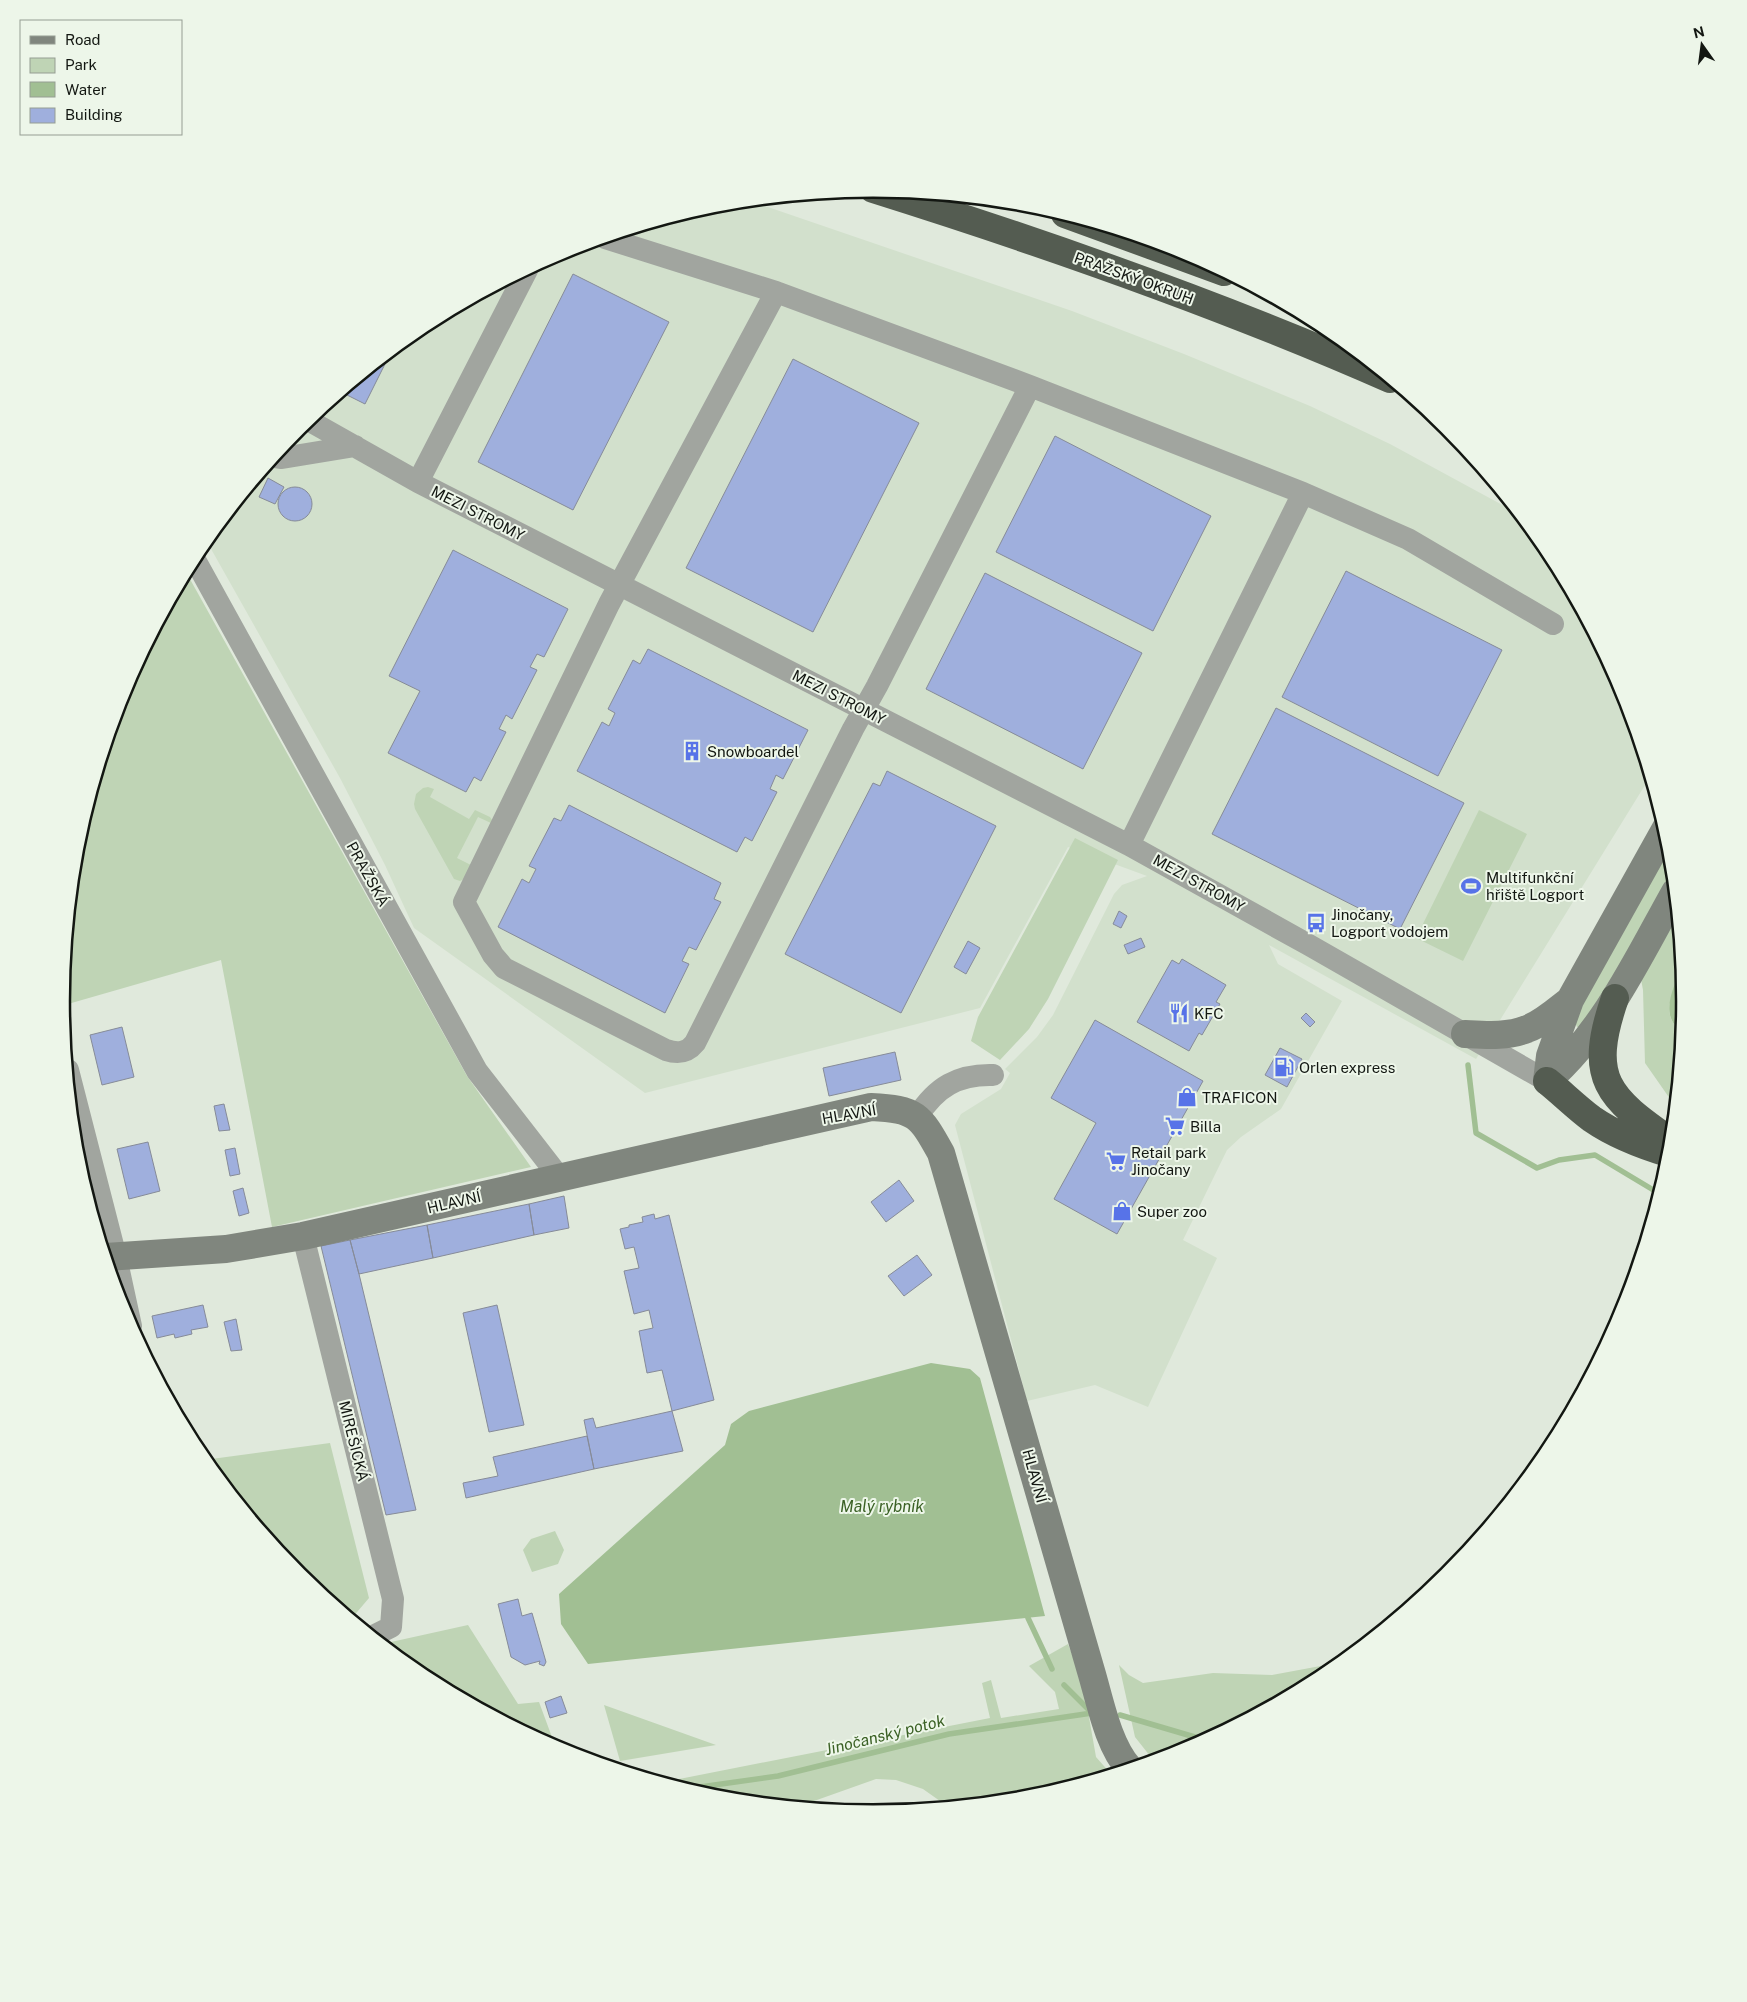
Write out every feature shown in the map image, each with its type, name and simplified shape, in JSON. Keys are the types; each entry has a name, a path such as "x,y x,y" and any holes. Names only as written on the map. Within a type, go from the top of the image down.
{"highway":[{"name":"PRAŽSKÝ OKRUH","path":"903,199 1037,243 1166,289 1372,372"},
{"path":"1615,998 1603,1040 1602,1060 1604,1071 1612,1092 1619,1101 1665,1137"},
{"path":"1547,1081 1584,1091 1648,1125"},
{"path":"1547,1081 1593,1119 1630,1139 1663,1151"}],"street":[{"path":"613,241 776,292 1030,386 1303,493 1408,539 1553,624"},
{"path":"418,482 523,278"},
{"path":"776,292 620,585 464,902 499,963 522,978 666,1050 676,1053 692,1047 863,709 877,686 1030,386"},
{"name":"MEZI STROMY","path":"315,424 418,482 1129,845 1547,1081"},
{"path":"281,458 355,446"},
{"path":"1129,845 1303,493"},
{"name":"PRAŽSKÁ","path":"198,566 477,1071 560,1178"},
{"path":"1547,1081 1550,1056 1570,1000 1661,838"},
{"path":"1547,1081 1583,1045 1615,998 1670,900"},
{"path":"1464,1034 1493,1035 1528,1029 1544,1020 1570,1000"},
{"path":"917,1117 937,1092 958,1079 977,1074 993,1075"},
{"name":"HLAVNÍ","path":"112,1257 226,1250 303,1236 871,1107 896,1108 917,1117 927,1128 941,1153 1091,1671 1114,1744 1125,1764"},
{"path":"78,1115 108,1242"},
{"name":"MIREŠICKÁ","path":"303,1236 393,1599 391,1627 378,1633"}],"shaded area":[{"path":"762,205 1072,311 1184,354 1310,406 1390,444 1508,508 1542,555 1569,599 1594,646 1616,694 1647,782 1476,1059 1269,945 1278,964 1342,1001 1281,1109 1241,1137 1227,1150 1183,1240 1217,1258 1148,1407 1095,1385 1027,1401 955,1125 961,1114 1001,1089 1010,1073 1005,1069 1037,1037 1053,1015 1114,894 1122,885 1147,876 1068,847 980,1008 645,1093 414,928 385,865 340,778 210,548 236,512 269,471 305,433 344,397 384,364 427,333 472,305 518,280 615,240 666,225"},
{"path":"1676,981 1676,1024 1674,1024 1669,1010"}],"green space":[{"path":"190,579 467,1076 531,1167 272,1227 221,960 70,1003 72,948 77,896 85,844 97,793 131,694 153,646"},
{"path":"423,788 434,789 430,797 469,819 475,810 490,817 492,820 491,823 478,817 457,858 471,865 464,879 460,881 454,879 415,809 416,794"},
{"name":"Multifunkční hřiště Logport","path":"1479,810 1527,834 1463,961 1416,938"},
{"path":"1075,838 1118,860 1048,999 1029,1029 1000,1060 971,1041 978,1017"},
{"path":"1664,855 1667,880 1586,1024 1577,1027 1573,1018"},
{"path":"1672,919 1676,983 1669,1009 1670,1017 1674,1024 1676,1024 1671,1100 1645,1063 1643,990 1640,974"},
{"path":"330,1443 369,1598 355,1614 305,1569 269,1531 213,1459"},
{"path":"555,1531 564,1550 558,1564 532,1572 523,1550 531,1539"},
{"path":"468,1625 518,1704 539,1702 552,1737 518,1722 472,1697 427,1669 390,1642"},
{"path":"1068,1644 1083,1683 1096,1757 1107,1769 1030,1789 978,1798 941,1802 923,1789 896,1780 876,1779 811,1802 769,1798 677,1780 990,1718 982,1683 991,1680 1001,1718 1059,1709 1055,1692 1029,1666"},
{"path":"1119,1665 1129,1675 1143,1683 1213,1673 1272,1675 1325,1665 1275,1697 1229,1722 1149,1755 1135,1737"},
{"path":"604,1705 716,1745 620,1761"}],"water":[{"name":"Malý rybník","path":"931,1363 970,1369 980,1378 1045,1616 588,1664 561,1624 559,1594 725,1445 731,1424 749,1411"}],"building":[{"path":"573,274 669,322 573,510 478,462"},
{"path":"793,359 919,423 813,632 686,568"},
{"path":"386,363 365,404 347,395"},
{"path":"1055,436 1211,516 1153,631 996,552"},
{"path":"268,478 284,487 275,504 259,497"},
{"path":"295,487 307,492 312,504 307,516 295,521 283,516 278,504 283,492"},
{"path":"453,550 568,609 544,657 537,654 530,667 537,670 512,719 506,715 499,729 506,732 481,781 474,777 466,792 388,753 420,691 389,676"},
{"path":"1346,571 1502,650 1438,776 1282,697"},
{"path":"985,573 1142,653 1083,769 926,689"},
{"name":"Snowboardel","path":"648,649 808,730 783,779 776,775 770,789 777,792 752,841 745,837 737,852 577,771 602,722 609,726 615,713 608,709 633,660 640,664"},
{"path":"1276,708 1464,803 1400,929 1212,834"},
{"path":"887,771 996,826 901,1013 785,954 873,783 880,786"},
{"path":"569,805 721,883 714,899 721,902 696,950 689,947 682,961 689,964 665,1013 498,927 522,879 529,883 536,869 529,866 554,818 561,821"},
{"path":"1119,911 1127,916 1121,928 1113,924"},
{"path":"1141,938 1145,947 1128,954 1124,945"},
{"path":"968,941 980,948 966,974 954,967"},
{"name":"KFC","path":"1182,959 1226,985 1216,1002 1220,1004 1202,1035 1199,1033 1189,1051 1137,1022 1172,960 1179,964"},
{"path":"1306,1013 1315,1022 1310,1027 1301,1018"},
{"name":"Retail park Jinočany","path":"1095,1020 1203,1081 1117,1234 1054,1199 1096,1123 1051,1098"},
{"path":"122,1027 134,1077 102,1085 90,1035"},
{"path":"1280,1048 1302,1059 1287,1087 1265,1075"},
{"path":"895,1052 901,1080 829,1096 823,1068"},
{"path":"224,1104 230,1130 219,1131 214,1106"},
{"path":"148,1142 160,1191 129,1199 117,1149"},
{"path":"235,1148 240,1174 230,1176 225,1150"},
{"path":"899,1180 914,1201 886,1222 871,1202"},
{"path":"243,1188 249,1213 239,1216 233,1191"},
{"path":"564,1196 569,1228 534,1235 529,1204"},
{"path":"529,1204 534,1235 433,1258 427,1225"},
{"path":"654,1214 655,1219 669,1215 714,1400 672,1411 662,1370 647,1373 639,1331 653,1328 649,1310 634,1314 624,1271 639,1268 634,1247 625,1249 620,1229 643,1222 642,1217"},
{"path":"427,1225 433,1258 359,1274 350,1240"},
{"path":"350,1240 416,1510 386,1515 321,1246"},
{"path":"917,1255 932,1275 904,1296 888,1276"},
{"path":"203,1305 208,1327 191,1330 192,1334 175,1338 174,1334 157,1338 152,1316"},
{"path":"497,1305 524,1425 489,1432 463,1313"},
{"path":"236,1319 242,1350 231,1351 224,1322"},
{"path":"672,1411 683,1451 594,1469 584,1420 593,1418 596,1428"},
{"path":"587,1436 594,1469 466,1498 463,1483 498,1476 493,1457"},
{"path":"518,1599 522,1616 532,1613 546,1662 544,1666 539,1664 540,1661 525,1665 511,1657 498,1604"},
{"path":"561,1696 567,1713 550,1718 545,1702"}],"waterway":[{"path":"1468,1065 1476,1133 1537,1168 1559,1160 1595,1155 1654,1191"},
{"path":"1028,1618 1052,1669"},
{"path":"1064,1685 1092,1713"},
{"name":"Jinočanský potok","path":"705,1786 778,1776 949,1734 1092,1713"},
{"name":"Jinočanský potok","path":"1120,1715 1195,1737"}],"place":[{"name":"Snowboardel","path":"692,751"},
{"name":"Multifunkční hřiště Logport","path":"1471,886"},
{"name":"Jinočany, Logport vodojem","path":"1316,923"},
{"name":"KFC","path":"1179,1013"},
{"name":"Orlen express","path":"1284,1067"},
{"name":"TRAFICON","path":"1187,1097"},
{"name":"Billa","path":"1175,1126"},
{"name":"Retail park Jinočany","path":"1116,1161"},
{"name":"Super zoo","path":"1122,1211"}]}
